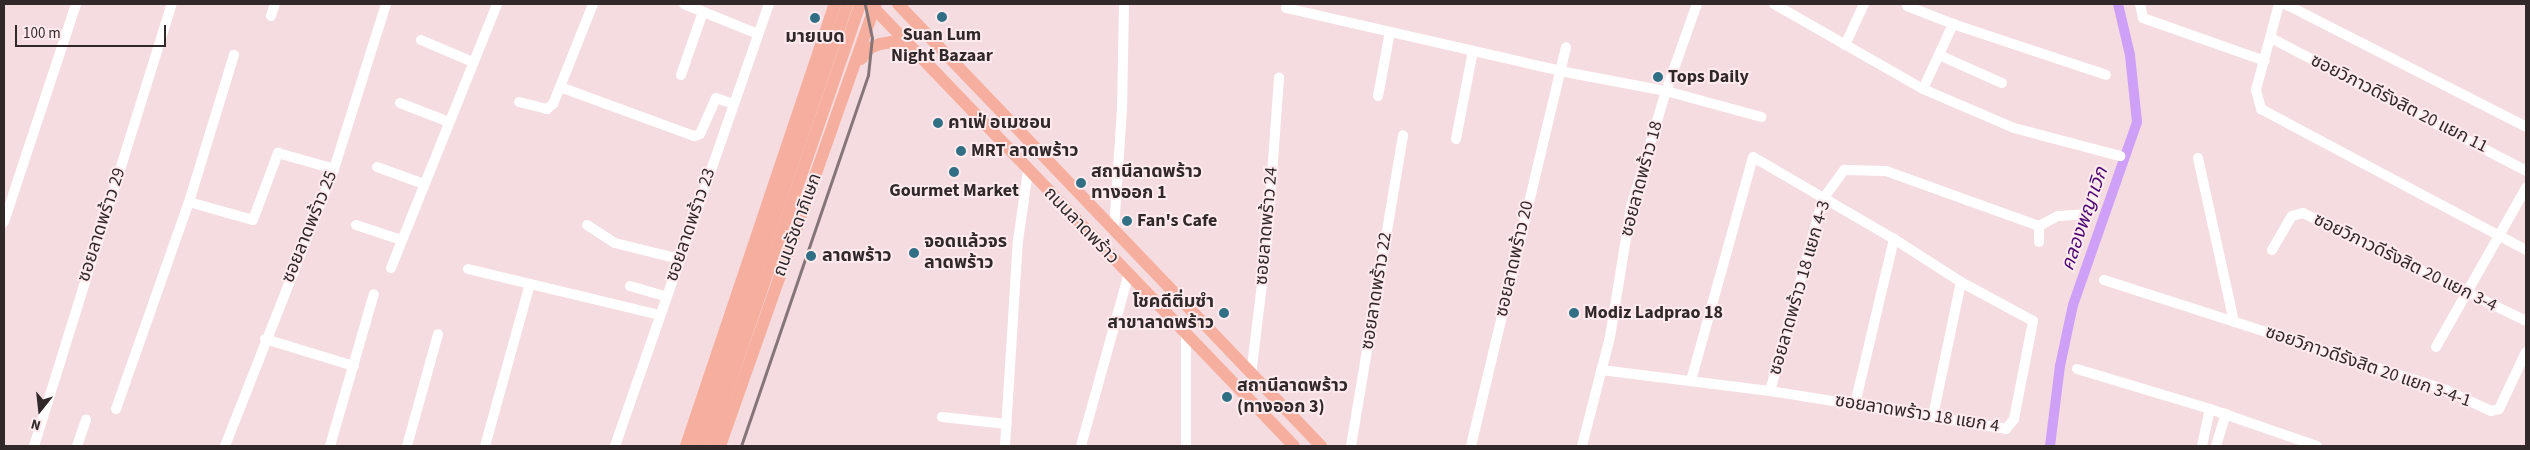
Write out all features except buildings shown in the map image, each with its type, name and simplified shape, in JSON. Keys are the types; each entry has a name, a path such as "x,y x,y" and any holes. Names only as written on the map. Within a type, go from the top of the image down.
{"main road":[{"name":"ถนนรัชดาภิเษก","path":"686,446 835,4"},
{"name":"ถนนรัชดาภิเษก","path":"696,446 846,4"},
{"name":"ถนนรัชดาภิเษก","path":"708,446 860,4"},
{"name":"ถนนลาดพร้าว","path":"898,4 1321,446"},
{"name":"ถนนรัชดาภิเษก","path":"720,446 803,207 853,71 874,5"},
{"name":"ถนนลาดพร้าว","path":"874,5 910,49 1294,446"},
{"path":"853,71 865,54 880,44 891,42 910,49"},
{"path":"771,190 784,182 802,187 803,207"},
{"path":"743,276 761,265 776,270 777,283"}],"street":[{"path":"4,222 76,4"},
{"name":"ซอยลาดพร้าว 29","path":"34,446 172,4"},
{"path":"271,16 275,4"},
{"name":"ซอยลาดพร้าว 25","path":"225,446 265,339 334,168 386,4"},
{"path":"391,268 497,4"},
{"path":"519,102 547,109 553,104 593,4"},
{"path":"684,4 758,34"},
{"name":"ซอยลาดพร้าว 23","path":"615,446 659,315 769,4"},
{"path":"1114,229 1122,109 1124,4"},
{"name":"ซอยลาดพร้าว 18","path":"1582,446 1601,370 1630,207 1666,91 1697,4"},
{"path":"1774,4 1923,89 2014,128 2120,156"},
{"path":"1845,45 1864,4"},
{"path":"2140,4 2143,18 2264,61"},
{"path":"2279,4 2256,100 2266,113 2526,250"},
{"path":"2285,4 2526,127"},
{"path":"1907,6 1953,24 2106,76"},
{"path":"1286,8 1560,71 1666,91 1762,117"},
{"path":"681,75 703,12"},
{"path":"1923,89 1953,24"},
{"path":"1378,96 1390,32"},
{"name":"ซอยวิภาวดีรังสิต 20 แยก 11","path":"2271,38 2526,171"},
{"path":"421,40 473,62"},
{"name":"ซอยลาดพร้าว 20","path":"1471,446 1566,47"},
{"path":"1456,139 1473,51"},
{"path":"116,409 189,202 234,55"},
{"path":"1939,55 2002,83"},
{"name":"ซอยลาดพร้าว 24","path":"1251,375 1267,242 1279,77"},
{"path":"560,87 694,136 700,134 716,98 734,104"},
{"path":"400,103 449,122"},
{"name":"ซอยลาดพร้าว 22","path":"1351,446 1402,135"},
{"path":"189,202 253,220 278,153 334,168"},
{"name":"ซอยลาดพร้าว 18 แยก 4","path":"1601,370 1770,391 2006,429 2014,419 2033,319 1961,282 1894,239 1753,158 1691,381"},
{"path":"2198,158 2234,322"},
{"path":"377,167 424,184"},
{"name":"ซอยลาดพร้าว 18 แยก 4-3","path":"1770,391 1823,199 1844,170 1880,170 2039,226"},
{"path":"1005,446 1018,241 1028,171"},
{"path":"2436,347 2526,188"},
{"path":"2039,242 2039,226 2058,216 2088,214 2095,197"},
{"name":"ซอยวิภาวดีรังสิต 20 แยก 3-4","path":"2272,250 2292,216 2303,214 2526,321"},
{"path":"356,225 402,240"},
{"path":"587,225 615,243 679,259"},
{"path":"1855,404 1894,239"},
{"path":"468,268 659,315"},
{"path":"1081,446 1128,276"},
{"name":"ซอยวิภาวดีรังสิต 20 แยก 3-4-1","path":"2104,280 2446,390 2491,411 2499,409 2526,352"},
{"path":"1933,416 1961,282"},
{"path":"485,446 530,284"},
{"path":"630,286 666,296"},
{"path":"330,446 374,294"},
{"path":"407,446 438,334"},
{"path":"1186,336 1186,446"},
{"path":"265,339 354,366"},
{"path":"2077,370 2226,414 2316,446"},
{"path":"2202,446 2210,409"},
{"path":"2216,446 2226,414"},
{"path":"942,417 1007,424"},
{"path":"77,446 86,420"}],"waterway":[{"name":"คลองพญาเวิก","path":"2050,446 2060,366 2073,305 2137,122 2130,55 2118,4"}],"railway":[{"path":"741,446 868,75 872,38 865,4"}],"place":[{"name":"Suan Lum Night Bazaar","path":"942,17"},
{"name":"มายเบด","path":"815,18"},
{"name":"Tops Daily","path":"1658,77"},
{"name":"คาเฟ่ อเมซอน","path":"938,123"},
{"name":"MRT ลาดพร้าว","path":"961,151"},
{"name":"Gourmet Market","path":"954,172"},
{"name":"สถานีลาดพร้าว ทางออก 1","path":"1081,183"},
{"name":"Fan's Cafe","path":"1127,221"},
{"name":"จอดแล้วจร ลาดพร้าว","path":"914,253"},
{"name":"ลาดพร้าว","path":"811,256"},
{"name":"โชคดีติ่มซำ สาขาลาดพร้าว","path":"1224,313"},
{"name":"Modiz Ladprao 18","path":"1574,313"},
{"name":"สถานีลาดพร้าว (ทางออก 3)","path":"1227,397"}]}
